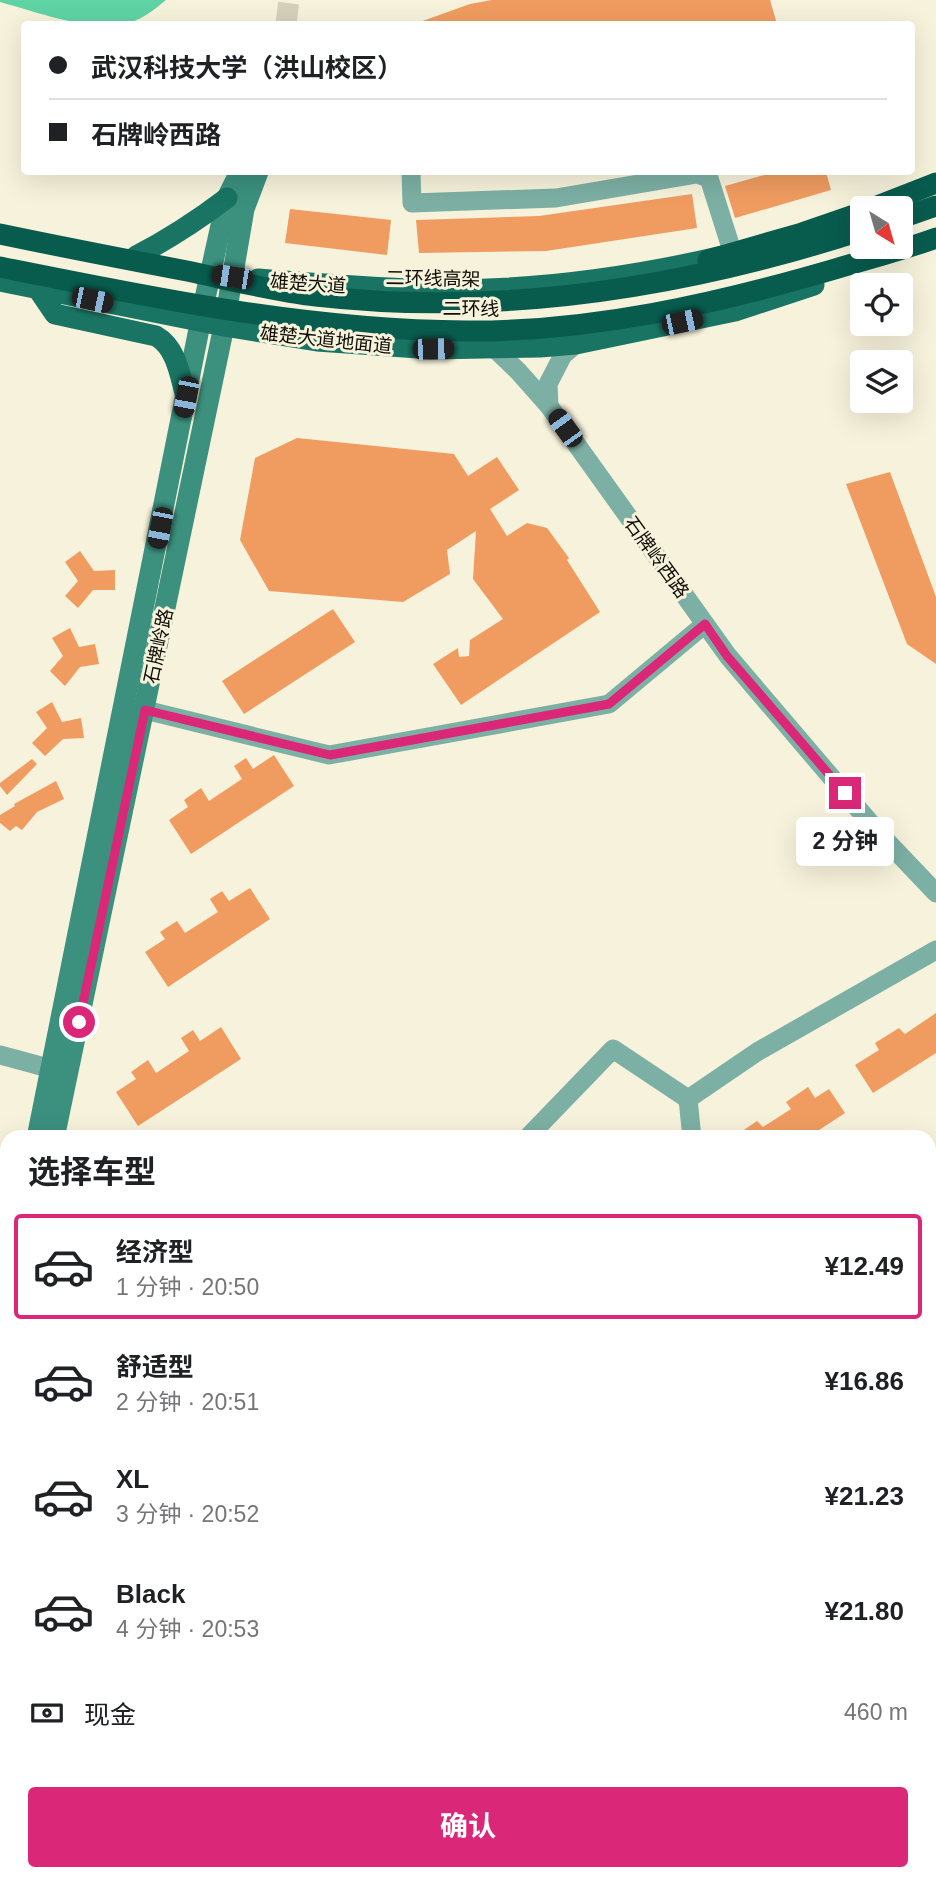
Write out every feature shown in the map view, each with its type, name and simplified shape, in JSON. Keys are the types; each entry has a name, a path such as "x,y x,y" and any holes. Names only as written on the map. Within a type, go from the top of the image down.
{"highway":[{"path":"905,196 936,185"},
{"path":"914,214 936,206"},
{"path":"211,274 246,274 364,287 490,291 553,286 702,262 850,217"},
{"name":"二环线高架","path":"0,235 211,274 279,291 406,302 499,302 689,278 785,254 850,234"},
{"name":"二环线","path":"0,267 145,297 274,317 369,327 515,330 674,311 772,288 934,241"}],"main road":[{"path":"211,274 227,198 238,175"},
{"path":"211,274 244,209 257,175"},
{"path":"909,196 936,185"},
{"path":"136,256 167,241 227,198"},
{"name":"雄楚大道","path":"0,235 136,256 211,274 373,288 446,290 557,284 674,267 733,254 850,217"},
{"name":"雄楚大道地面道","path":"0,281 201,322 317,341 433,349 540,347 576,344 735,311 934,241"},
{"name":"石牌岭路","path":"55,1130 59,1071 211,274"},
{"name":"石牌岭路","path":"40,1130 59,1071 145,710 223,326 211,274"},
{"path":"38,289 55,314 156,336 164,341 175,358 186,397"}],"street":[{"path":"411,175 412,202 556,198 686,175"},
{"path":"702,175 709,178 733,254"},
{"path":"549,406 548,384 563,355 576,344"},
{"name":"石牌岭西路","path":"494,348 549,406 727,656 878,832 936,893"},
{"path":"145,710 330,755 609,704 705,624"},
{"path":"688,1099 757,1052 936,950"},
{"path":"535,1130 612,1049 688,1099"},
{"path":"0,1055 59,1071"},
{"path":"688,1099 691,1130"}],"green space":[{"path":"166,0 135,21 70,21 0,2"}],"building":[{"path":"492,0 770,0 776,21 423,21 470,4"},
{"path":"764,175 827,175 831,190 735,218 725,186"},
{"path":"692,194 697,228 546,251 419,253 416,220 539,216"},
{"path":"290,209 391,220 387,255 285,243"},
{"path":"297,438 454,454 468,476 497,457 519,490 490,509 507,536 527,523 547,528 569,558 567,560 600,612 461,705 433,664 458,648 459,657 469,656 470,640 503,619 473,579 476,531 447,550 450,574 403,602 269,591 240,540 255,458"},
{"path":"890,472 936,597 936,664 907,644 846,484"},
{"path":"80,551 94,571 115,570 115,590 93,590 78,608 65,596 78,581 65,562"},
{"path":"333,609 355,642 244,714 222,681"},
{"path":"70,628 79,647 95,644 99,664 80,667 65,686 50,671 63,656 52,638"},
{"path":"52,702 62,722 81,718 84,738 63,739 45,756 32,743 47,728 36,712"},
{"path":"274,755 294,786 191,854 169,820 188,807 184,800 201,788 209,801 242,779 234,766 246,758 253,769"},
{"path":"32,759 37,764 7,795 0,783"},
{"path":"56,781 64,799 37,812 22,830 16,826 10,831 0,823 0,815 15,806 14,804"},
{"path":"250,888 270,919 168,987 145,952 165,939 160,932 177,921 185,933 218,912 210,899 222,891 229,901"},
{"path":"936,1013 936,1053 873,1093 855,1065 879,1050 875,1043 899,1028 905,1034"},
{"path":"221,1027 241,1059 138,1126 116,1092 136,1079 131,1072 148,1060 156,1073 189,1051 181,1038 193,1030 200,1041"},
{"path":"808,1087 815,1098 829,1089 845,1113 819,1130 744,1130 757,1121 763,1127 791,1109 786,1102"}],"tunnel":[{"path":"286,21 289,0"}],"route":[{"path":"79,1022 145,710 330,755 609,704 705,624 727,656 845,793"}]}
